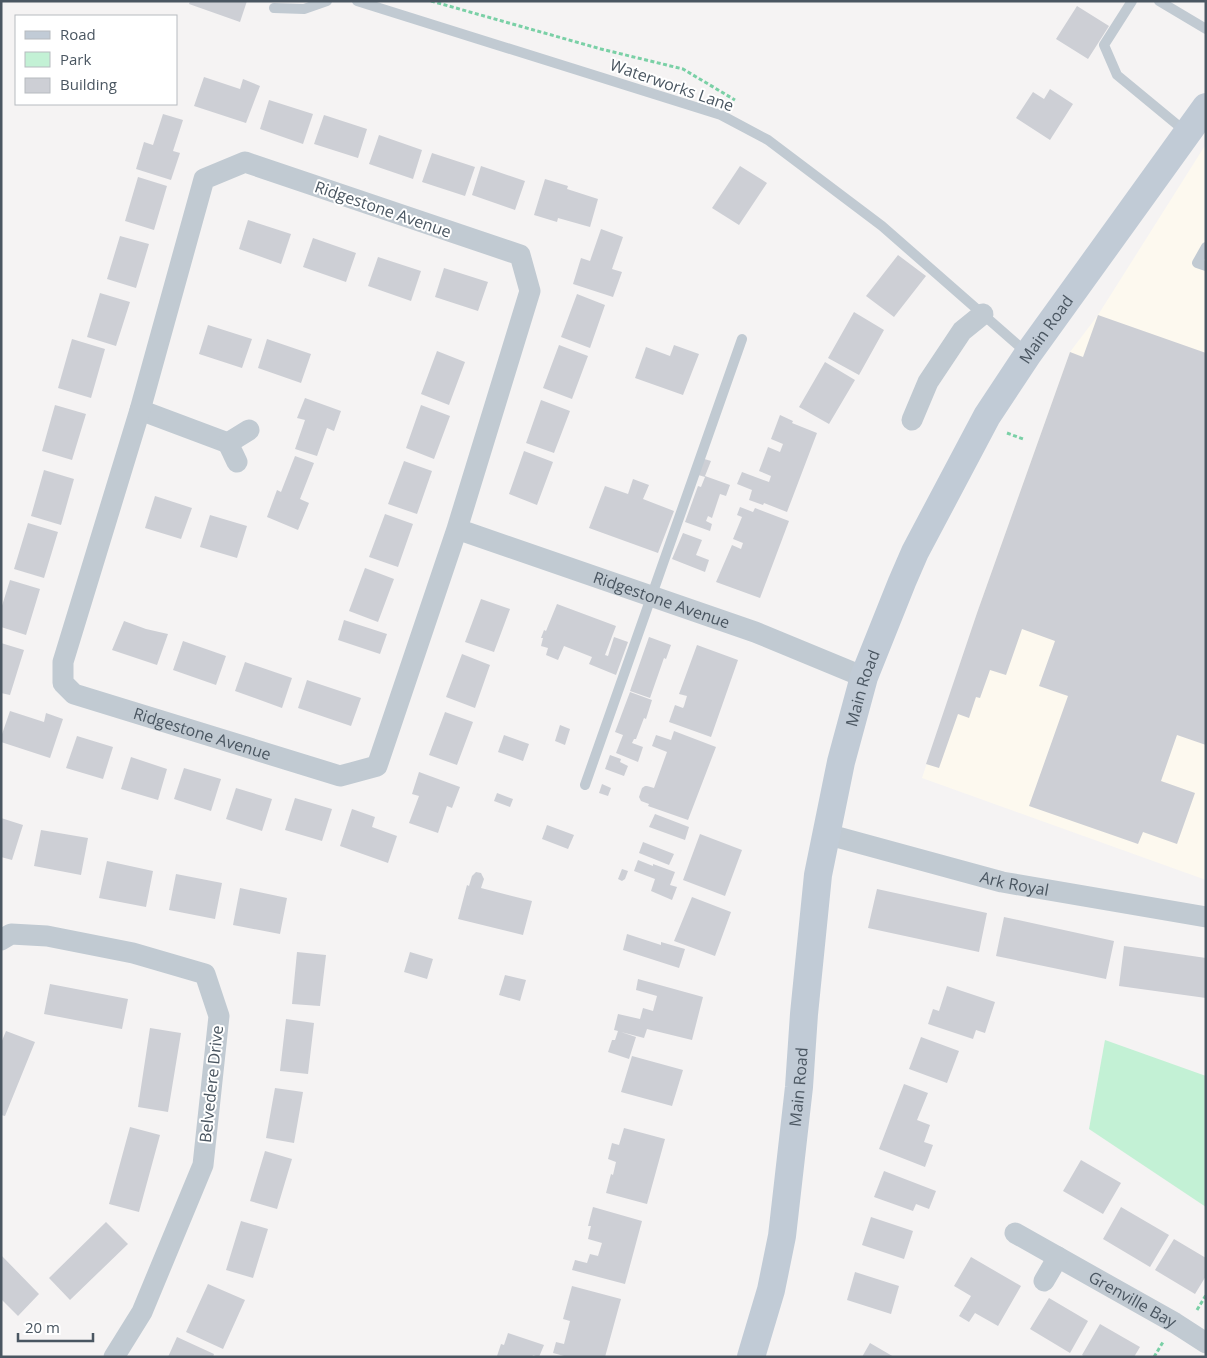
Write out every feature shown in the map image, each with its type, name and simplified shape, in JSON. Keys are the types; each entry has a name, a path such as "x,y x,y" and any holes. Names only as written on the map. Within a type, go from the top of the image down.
{"main road":[{"name":"Main Road","path":"751,1357 771,1290 782,1236 818,875 841,762 864,678 915,552 987,416 1028,354 1199,118"}],"street":[{"name":"Ridgestone Avenue","path":"246,162 520,255 530,291 457,529 377,766 340,776 74,694 63,682 63,662 140,410 204,179 246,162"},
{"path":"912,420 928,382 962,331 983,314"},
{"path":"140,410 228,443 237,462"},
{"path":"228,443 249,430"},
{"name":"Ridgestone Avenue","path":"457,529 755,632 864,678"},
{"name":"Ark Royal","path":"826,834 1002,882 1203,914"},
{"name":"Belvedere Drive","path":"1,940 11,934 47,936 133,953 205,974 219,1016 202,1165 142,1312 114,1357"},
{"name":"Grenville Bay","path":"1015,1233 1175,1323 1206,1343"},
{"path":"1044,1281 1058,1257"}],"lane":[{"path":"274,8 304,9 327,1"},
{"name":"Waterworks Lane","path":"357,1 721,115 768,140 875,221 1028,354"},
{"path":"1132,1 1104,45 1117,75 1199,118"},
{"path":"1159,1 1206,28"},
{"path":"1206,247 1197,263 1206,266"},
{"path":"586,785 742,339"}],"path":[{"path":"1002,431 1023,439"}],"shaded area":[{"path":"1206,144 1206,880 922,778 977,613 1070,352 1098,315"}],"green space":[{"path":"1105,1040 1206,1076 1206,1207 1089,1129"}],"building":[{"path":"190,1 247,1 240,22 189,4"},
{"path":"1077,6 1109,26 1088,59 1056,39"},
{"path":"204,77 240,89 243,79 260,86 246,123 194,106"},
{"path":"1050,89 1073,104 1050,140 1016,118 1033,92 1044,99"},
{"path":"269,100 313,114 303,144 260,129"},
{"path":"163,114 183,120 173,151 180,153 171,180 136,169 144,142 153,145"},
{"path":"324,115 367,129 358,158 314,144"},
{"path":"379,135 422,150 413,179 369,164"},
{"path":"432,153 475,167 465,196 422,182"},
{"path":"481,166 525,181 515,210 472,195"},
{"path":"740,166 767,183 739,225 712,208"},
{"path":"138,177 167,186 154,230 125,221"},
{"path":"545,179 568,186 567,189 598,199 590,227 558,218 557,222 534,215"},
{"path":"248,220 291,234 281,264 239,249"},
{"path":"601,229 623,237 612,269 622,272 613,297 573,284 581,258 590,261"},
{"path":"120,236 149,244 136,288 107,279"},
{"path":"313,238 356,253 346,282 303,267"},
{"path":"898,255 926,276 894,317 866,296"},
{"path":"378,257 421,271 411,301 368,286"},
{"path":"444,268 488,282 478,311 435,297"},
{"path":"100,293 130,302 116,346 87,337"},
{"path":"577,294 605,305 590,348 561,337"},
{"path":"854,312 884,330 859,375 828,358"},
{"path":"1098,315 1206,353 1206,745 1177,735 1161,781 1195,793 1177,844 1143,832 1138,844 1029,806 1068,696 1039,686 1055,641 1022,629 1006,675 990,670 980,698 976,697 969,718 958,714 939,768 926,764 977,613 1070,352 1083,357"},
{"path":"208,325 252,339 242,368 199,354"},
{"path":"72,339 105,349 91,398 58,388"},
{"path":"267,339 311,354 301,383 258,368"},
{"path":"559,345 588,356 572,399 543,388"},
{"path":"674,345 699,354 683,395 635,378 646,347 670,356"},
{"path":"437,351 465,362 449,405 421,394"},
{"path":"825,362 855,380 829,424 799,407"},
{"path":"305,398 341,411 334,431 327,428 317,456 295,449 305,420 297,418"},
{"path":"541,400 570,411 554,453 526,443"},
{"path":"55,405 86,414 72,460 42,451"},
{"path":"421,405 450,416 434,459 406,448"},
{"path":"780,415 793,421 792,423 817,433 787,512 764,503 763,505 749,500 752,490 737,484 742,472 769,482 771,476 759,471 768,447 780,452 783,444 771,439"},
{"path":"524,451 553,462 537,505 509,494"},
{"path":"295,456 314,463 300,499 309,503 298,530 267,517 277,490 281,492"},
{"path":"701,458 711,461 705,476 730,485 726,496 720,494 712,518 708,516 706,521 712,524 710,531 685,522 698,486 701,487 705,477 695,474"},
{"path":"404,461 432,471 417,514 388,504"},
{"path":"44,470 74,479 61,525 31,516"},
{"path":"633,479 649,485 643,499 674,511 658,553 589,528 605,486 628,494"},
{"path":"155,496 192,508 181,539 145,528"},
{"path":"740,507 753,512 755,508 789,521 760,598 716,582 732,545 741,549 743,543 733,539 742,517 737,515"},
{"path":"385,514 413,524 398,567 369,557"},
{"path":"210,515 247,526 237,558 200,547"},
{"path":"28,523 58,532 44,578 14,569"},
{"path":"683,533 702,540 696,555 709,560 705,572 672,559"},
{"path":"365,568 394,579 378,622 349,611"},
{"path":"10,580 40,589 26,635 1,627 1,609"},
{"path":"481,599 510,609 494,652 465,642"},
{"path":"557,604 616,626 605,655 608,656 614,637 628,642 616,675 589,664 592,657 564,646 558,660 546,655 548,648 541,646 543,638 541,638 544,630 546,631"},
{"path":"344,620 387,634 380,654 338,640"},
{"path":"124,621 168,634 157,665 112,650"},
{"path":"649,637 671,645 666,659 664,658 650,698 630,691"},
{"path":"183,641 226,656 216,685 173,670"},
{"path":"1,643 24,650 10,695 1,693"},
{"path":"697,645 738,660 711,737 669,722 675,705 683,708 684,706 687,696 679,694"},
{"path":"462,654 490,665 475,708 446,697"},
{"path":"245,662 292,678 282,708 235,691"},
{"path":"307,680 361,698 351,726 298,708"},
{"path":"630,692 652,700 646,719 644,718 636,739 632,743 643,747 638,762 616,753 623,735 615,732"},
{"path":"10,711 44,722 46,713 63,719 50,758 1,742"},
{"path":"445,712 473,722 457,765 429,755"},
{"path":"560,725 570,729 565,745 555,741"},
{"path":"674,731 716,747 688,820 648,806 649,804 641,801 639,797 642,788 645,786 654,788 667,752 652,746 656,735 671,740"},
{"path":"504,735 529,744 523,761 498,752"},
{"path":"77,736 113,747 103,779 66,768"},
{"path":"610,755 621,759 620,762 628,766 624,776 605,769"},
{"path":"131,757 167,769 158,800 121,789"},
{"path":"184,768 221,779 211,811 174,799"},
{"path":"419,772 460,787 452,808 447,806 438,833 409,823 419,796 412,794"},
{"path":"602,784 611,788 608,796 599,793"},
{"path":"236,788 272,799 262,831 226,819"},
{"path":"497,793 513,799 510,807 494,801"},
{"path":"295,798 332,809 322,841 285,830"},
{"path":"352,809 375,817 372,827 397,836 388,863 340,846"},
{"path":"655,814 689,827 685,840 649,827"},
{"path":"1,818 23,825 12,860 1,857"},
{"path":"547,825 574,835 568,849 542,839"},
{"path":"41,830 88,838 81,875 34,866"},
{"path":"700,834 742,850 725,896 683,880"},
{"path":"643,842 674,854 669,865 639,853"},
{"path":"638,860 675,872 670,885 677,887 672,900 651,891 655,879 634,871"},
{"path":"107,861 153,871 146,907 99,898"},
{"path":"622,869 628,871 625,879 622,881 618,879"},
{"path":"476,872 481,873 484,879 481,888 532,901 523,935 458,919 467,885 469,886 472,876"},
{"path":"176,874 222,883 215,919 169,910"},
{"path":"240,888 287,898 280,934 233,925"},
{"path":"877,889 987,913 979,952 868,928"},
{"path":"692,897 731,912 715,956 674,941"},
{"path":"1004,917 1114,941 1106,979 996,956"},
{"path":"627,934 661,945 661,942 685,949 679,968 623,950"},
{"path":"1124,946 1206,958 1206,998 1119,986"},
{"path":"297,952 326,955 320,1006 292,1004"},
{"path":"410,952 433,959 427,979 404,972"},
{"path":"505,975 526,980 520,1001 499,995"},
{"path":"638,979 703,997 692,1040 647,1029 644,1038 621,1032 636,1037 629,1059 608,1052 612,1040 615,1040 618,1031 614,1030 618,1014 640,1019 643,1008 653,1011 657,996 636,990"},
{"path":"50,984 128,999 122,1029 44,1014"},
{"path":"947,986 995,1002 985,1033 976,1030 973,1039 928,1024 933,1009 939,1011"},
{"path":"286,1019 314,1023 308,1074 280,1071"},
{"path":"150,1028 181,1033 168,1112 138,1107"},
{"path":"6,1031 35,1042 5,1116 1,1115 1,1043"},
{"path":"921,1037 959,1051 947,1083 909,1069"},
{"path":"632,1056 683,1070 672,1106 621,1092"},
{"path":"904,1084 928,1093 917,1120 930,1125 924,1142 933,1145 925,1167 879,1149"},
{"path":"275,1088 303,1092 294,1143 266,1138"},
{"path":"130,1127 160,1135 139,1212 109,1204"},
{"path":"624,1128 665,1139 647,1204 606,1193 616,1162 608,1159 612,1143 619,1145"},
{"path":"265,1151 292,1159 277,1209 250,1201"},
{"path":"1081,1160 1121,1183 1103,1214 1063,1191"},
{"path":"884,1171 936,1191 929,1209 916,1204 913,1211 874,1197"},
{"path":"593,1207 642,1221 625,1284 572,1270 575,1260 587,1263 590,1254 598,1256 602,1243 588,1239 591,1226 588,1226"},
{"path":"1121,1207 1169,1235 1150,1267 1103,1239"},
{"path":"871,1217 913,1231 904,1259 862,1245"},
{"path":"241,1221 268,1229 253,1278 226,1270"},
{"path":"106,1222 128,1244 70,1300 49,1278"},
{"path":"1174,1239 1206,1258 1206,1276 1195,1294 1155,1270"},
{"path":"1,1255 39,1294 18,1316 1,1299"},
{"path":"971,1257 1021,1286 998,1326 975,1313 969,1322 959,1316 971,1296 954,1286"},
{"path":"855,1272 899,1286 891,1314 847,1300"},
{"path":"208,1284 245,1300 223,1349 186,1332"},
{"path":"572,1286 621,1299 605,1357 568,1357 553,1353 556,1342 564,1344 570,1321 563,1319"},
{"path":"1049,1298 1088,1321 1070,1353 1030,1329"},
{"path":"1100,1324 1140,1347 1134,1357 1085,1357 1082,1355"},
{"path":"508,1333 544,1345 539,1357 533,1355 532,1357 497,1356 501,1344 504,1345"},
{"path":"177,1337 214,1354 213,1357 168,1357"},
{"path":"870,1343 894,1357 862,1357"}]}
